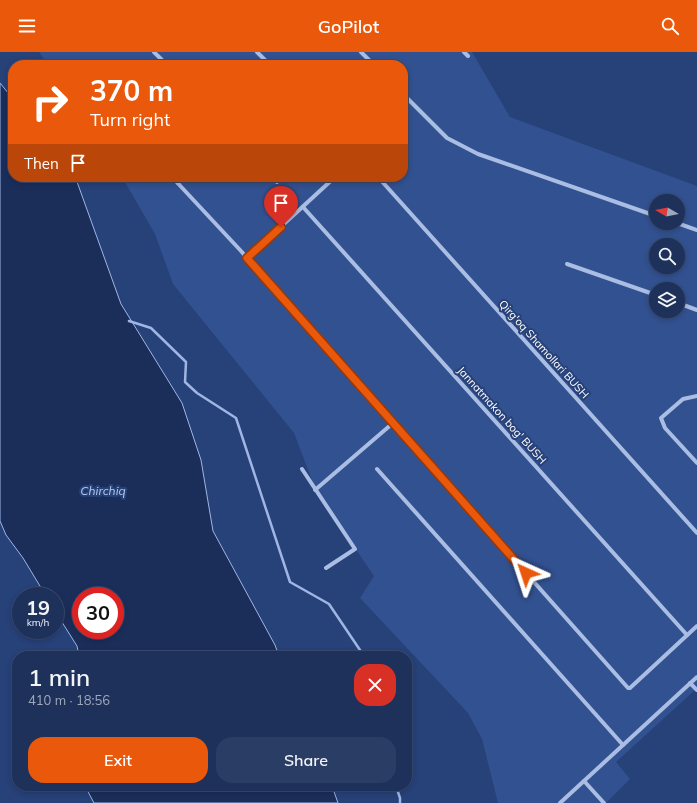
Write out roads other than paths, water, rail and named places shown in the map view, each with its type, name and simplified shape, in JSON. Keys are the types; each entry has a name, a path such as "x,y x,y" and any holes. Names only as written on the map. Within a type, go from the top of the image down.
{"street":[{"path":"154,52 162,60"},
{"path":"257,52 265,60"},
{"path":"361,52 369,60"},
{"path":"464,52 468,56"},
{"path":"408,99 446,138 478,154 649,214"},
{"path":"247,258 330,182"},
{"name":"Qirg'oq Shamollari BUSH","path":"382,182 697,532"},
{"path":"178,183 241,250 628,688 630,688 697,626"},
{"name":"Jannatmakon bog' BUSH","path":"303,207 687,635"},
{"path":"685,226 697,230"},
{"path":"567,264 649,293"},
{"path":"685,306 697,310"},
{"path":"697,396 683,399 662,418 666,428 697,463"},
{"path":"315,490 393,423"},
{"path":"302,469 355,549 326,568"},
{"path":"378,470 624,745"},
{"path":"560,803 697,677"},
{"path":"690,683 697,690"},
{"path":"584,781 604,803"}],"water":[{"name":"Chirchiq","path":"0,83 8,93 8,182 77,182 121,304 182,403 201,460 213,531 277,651 78,651 73,639 124,639 124,587 72,587 72,638 64,625 64,587 41,587 23,558 6,535 0,521"},
{"path":"88,791 334,791 338,803 94,803"}],"waterway":[{"path":"129,321 151,328 186,362 185,382 197,393 236,418 290,582 329,604 361,651"},
{"path":"398,791 400,803"}]}
